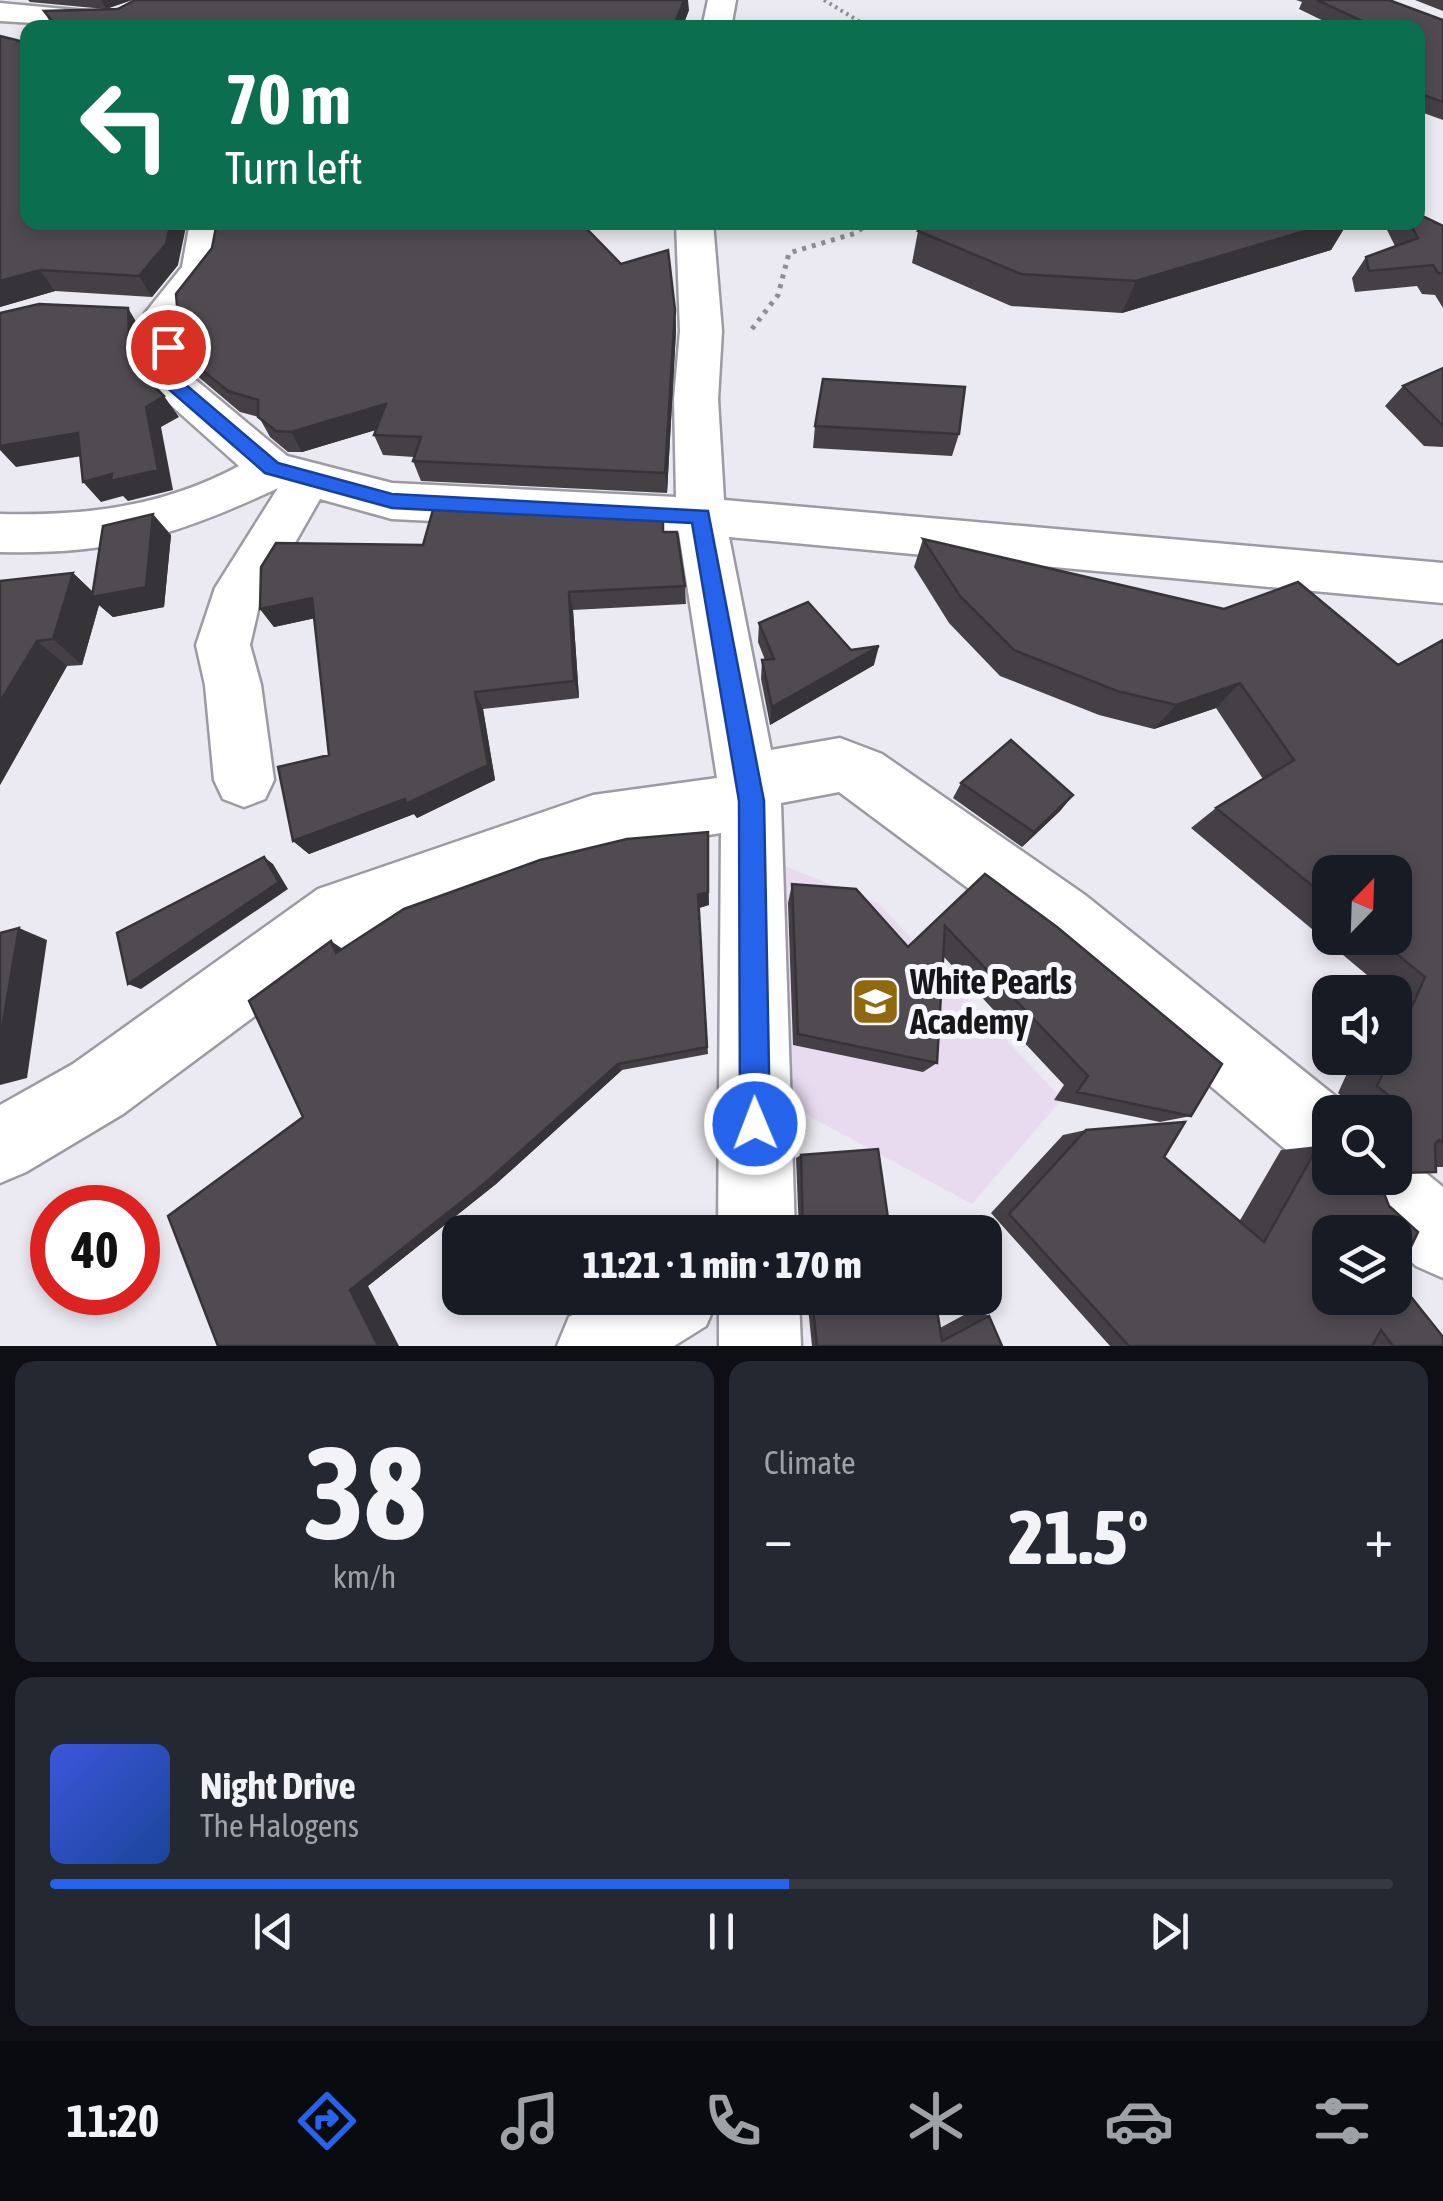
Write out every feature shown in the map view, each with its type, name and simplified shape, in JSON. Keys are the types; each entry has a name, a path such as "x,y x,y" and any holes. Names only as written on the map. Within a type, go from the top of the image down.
{"street":[{"path":"123,20 143,9"},
{"path":"0,12 70,20"},
{"path":"208,230 201,270 165,314 170,381 290,474 392,501 701,516 1443,583"},
{"path":"695,230 701,331 696,399 701,516 749,792 757,1215"},
{"path":"121,314 165,314"},
{"path":"0,533 98,534 290,474"},
{"path":"244,780 233,685 223,645 233,603 290,474"},
{"path":"0,1146 98,1089 340,912 592,824 749,792 840,765 860,772 1062,918 1312,1124"},
{"path":"1395,1195 1443,1240"},
{"path":"598,1346 650,1315"},
{"path":"759,1315 760,1346"}],"path":[{"path":"824,0 857,20"},
{"path":"701,331 751,330 778,296 789,253 860,230"}],"shaded area":[{"name":"White Pearls Academy","path":"777,863 878,903 1062,1099 972,1204 783,1102"}],"building":[{"path":"135,0 684,0 676,20 51,20 44,11 118,9"},
{"path":"1317,0 1389,0 1443,20 1443,102 1425,96 1425,20 1360,20"},
{"path":"0,36 20,41 20,230 169,230 166,244 139,276 40,270 0,281"},
{"path":"1425,217 1443,226 1443,274 1433,265 1369,271 1366,257 1418,238 1414,230 1425,230"},
{"path":"215,230 588,230 621,264 668,250 675,310 665,473 413,461 421,437 374,435 386,404 291,432 276,431 258,417 258,400 228,391 181,353 176,294 212,248"},
{"path":"1308,230 1136,281 1021,274 918,231"},
{"path":"39,304 128,308 130,362 164,396 146,407 158,470 111,481 112,474 83,482 78,433 0,446 0,313"},
{"path":"1443,368 1443,426 1403,386"},
{"path":"823,379 965,387 959,434 815,426"},
{"path":"434,506 663,517 663,532 677,532 685,586 569,592 574,681 475,692 488,765 406,804 405,799 293,841 278,767 329,755 312,598 260,609 261,567 276,543 423,545"},
{"path":"153,514 146,587 92,597 103,526"},
{"path":"923,539 1224,609 1298,582 1398,665 1443,640 1443,1143 1439,1140 1435,1144 1436,1172 1412,1173 1412,1095 1388,1095 1377,1086 1382,1075 1412,1075 1412,1006 1425,977 1398,955 1412,955 1412,855 1312,855 1312,885 1216,808 1294,760 1240,683 1176,705 1117,691 1014,650 960,596"},
{"path":"73,573 53,639 37,641 0,702 0,581"},
{"path":"808,602 851,650 879,646 772,707 762,660 774,659 759,623"},
{"path":"1011,740 1073,795 1034,832 961,783"},
{"path":"708,832 708,892 698,895 707,1047 618,1064 485,1183 350,1290 378,1346 218,1346 168,1216 303,1117 249,1001 331,941 336,953 404,909 540,860 627,839"},
{"path":"264,857 279,882 128,984 117,933"},
{"path":"985,874 1057,927 1222,1064 1191,1116 1077,1092 1088,1076 945,926 937,1063 798,1034 792,884 856,889 908,947"},
{"path":"19,928 0,1040 0,933"},
{"path":"1185,1122 1164,1157 1264,1242 1312,1157 1312,1195 1385,1195 1399,1215 1312,1215 1312,1315 1412,1315 1412,1298 1443,1337 1443,1346 1393,1346 1381,1330 1372,1346 1129,1346 1009,1214 1086,1130"},
{"path":"878,1149 888,1215 803,1215 801,1155"},
{"path":"814,1315 938,1315 942,1341 989,1316 1002,1346 817,1346"}],"place":[{"name":"White Pearls Academy","path":"875,1001"}],"route":[{"path":"168,347 170,381 272,468 392,501 701,516 752,801 755,1124"}]}
